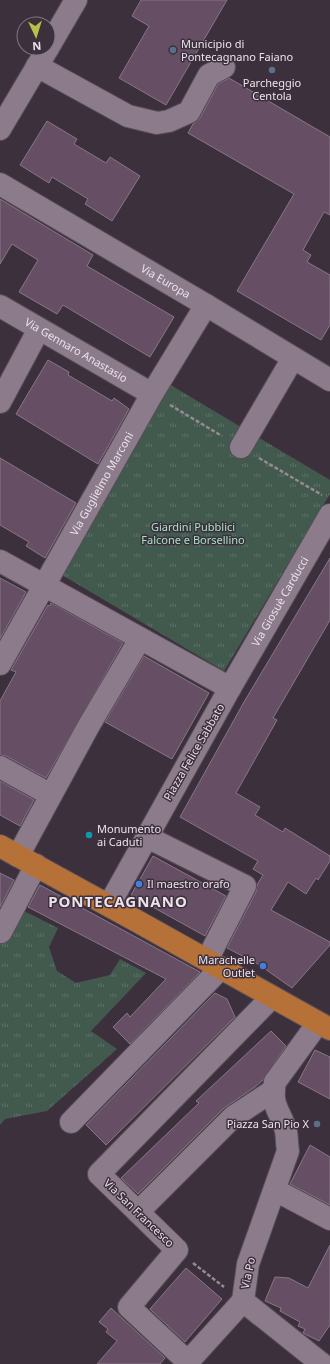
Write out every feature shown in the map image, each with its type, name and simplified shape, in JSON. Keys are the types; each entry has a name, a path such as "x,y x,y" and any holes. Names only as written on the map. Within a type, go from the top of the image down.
{"main road":[{"path":"18,856 109,905 324,1026"}],"street":[{"path":"56,34 76,0"},
{"path":"0,129 43,56"},
{"path":"47,56 128,116 157,123 169,121 189,112 209,75 224,68"},
{"name":"Via Europa","path":"0,184 330,380"},
{"name":"Via Guglielmo Marconi","path":"0,664 152,394 206,305"},
{"name":"Via Gennaro Anastasio","path":"0,306 152,394"},
{"path":"0,402 39,329"},
{"path":"241,447 293,358"},
{"name":"Via Giosuè Carducci","path":"230,688 330,515"},
{"path":"0,561 230,688"},
{"path":"1,932 18,856 140,639"},
{"name":"Piazza Felice Sabbato","path":"109,905 230,688"},
{"path":"0,767 51,795"},
{"path":"72,1122 214,964 245,886 147,837"},
{"name":"Via San Francesco","path":"243,1301 187,1363 129,1307 177,1250 99,1174 272,996"},
{"path":"138,1212 233,1117 274,1090 276,1082 324,1026"},
{"name":"Via Po","path":"274,1090 276,1111 286,1132 288,1151 248,1264 243,1301 322,1364"},
{"path":"275,1190 330,1219"},
{"path":"322,1364 330,1348"}],"path":[{"path":"177,1250 243,1301"}],"green space":[{"name":"Giardini Pubblici Falcone e Borsellino","path":"169,384 330,480 330,494 224,671 57,572"},
{"path":"12,905 58,928 49,947 57,971 76,983 110,975 120,959 146,973 91,1031 117,1049 47,1111 5,1119 0,1125 0,927"}],"building":[{"name":"Municipio di Pontecagnano Faiano","path":"141,0 227,0 166,105 119,78 149,26 132,16"},
{"path":"229,78 330,137 330,215 324,212 303,250 311,255 307,262 330,275 330,325 321,340 237,291 294,194 188,133 193,124 200,118 218,84"},
{"path":"47,121 77,139 74,144 106,163 110,157 140,176 112,221 85,204 88,199 52,177 49,183 20,165"},
{"path":"0,199 93,255 87,266 174,317 150,357 63,305 57,314 19,292 38,260 12,244 0,264"},
{"path":"48,360 69,372 68,375 112,401 114,398 129,409 98,464 16,414"},
{"path":"0,458 76,503 45,558 26,546 29,542 0,525"},
{"path":"330,558 330,620 273,718 277,720 236,793 260,807 255,815 283,832 285,828 330,856 330,861 318,880 316,878 306,894 288,882 271,910 330,942 330,945 292,988 258,964 227,948 256,892 257,885 263,875 253,869 258,861 180,817 244,702"},
{"path":"0,578 26,592 0,639"},
{"path":"51,603 123,643 46,778 6,756 0,755 0,701 16,672 11,670 48,605 50,606"},
{"path":"144,656 209,693 172,759 105,722"},
{"path":"0,781 34,800 20,826 0,815"},
{"path":"153,856 226,896 205,936 131,895"},
{"path":"0,873 14,880 0,907"},
{"path":"40,885 200,972 130,1044 113,1027 127,1013 130,1017 166,979 28,907"},
{"path":"215,993 227,999 235,1017 106,1145 86,1125"},
{"path":"271,1031 286,1046 263,1080 224,1108 138,1194 121,1178 199,1103 196,1101"},
{"path":"315,1050 330,1057 330,1099 298,1082"},
{"path":"310,1145 330,1157 330,1205 290,1184"},
{"path":"330,1245 330,1325 319,1341 303,1333 305,1329 298,1326 300,1322 280,1311 281,1308 265,1301 275,1277 289,1278 308,1288"},
{"path":"186,1268 222,1299 185,1342 150,1309"},
{"path":"111,1308 165,1358 160,1364 97,1364 117,1341 106,1332 108,1329 99,1322"}],"place":[{"name":"Municipio di Pontecagnano Faiano","path":"173,50"},
{"name":"Parcheggio Centola","path":"272,70"},
{"name":"Monumento ai Caduti","path":"89,835"},
{"name":"Il maestro orafo","path":"139,884"},
{"name":"Marachelle Outlet","path":"263,966"},
{"name":"Piazza San Pio X","path":"317,1124"}],"district":[{"name":"PONTECAGNANO","path":"118,902"}]}
